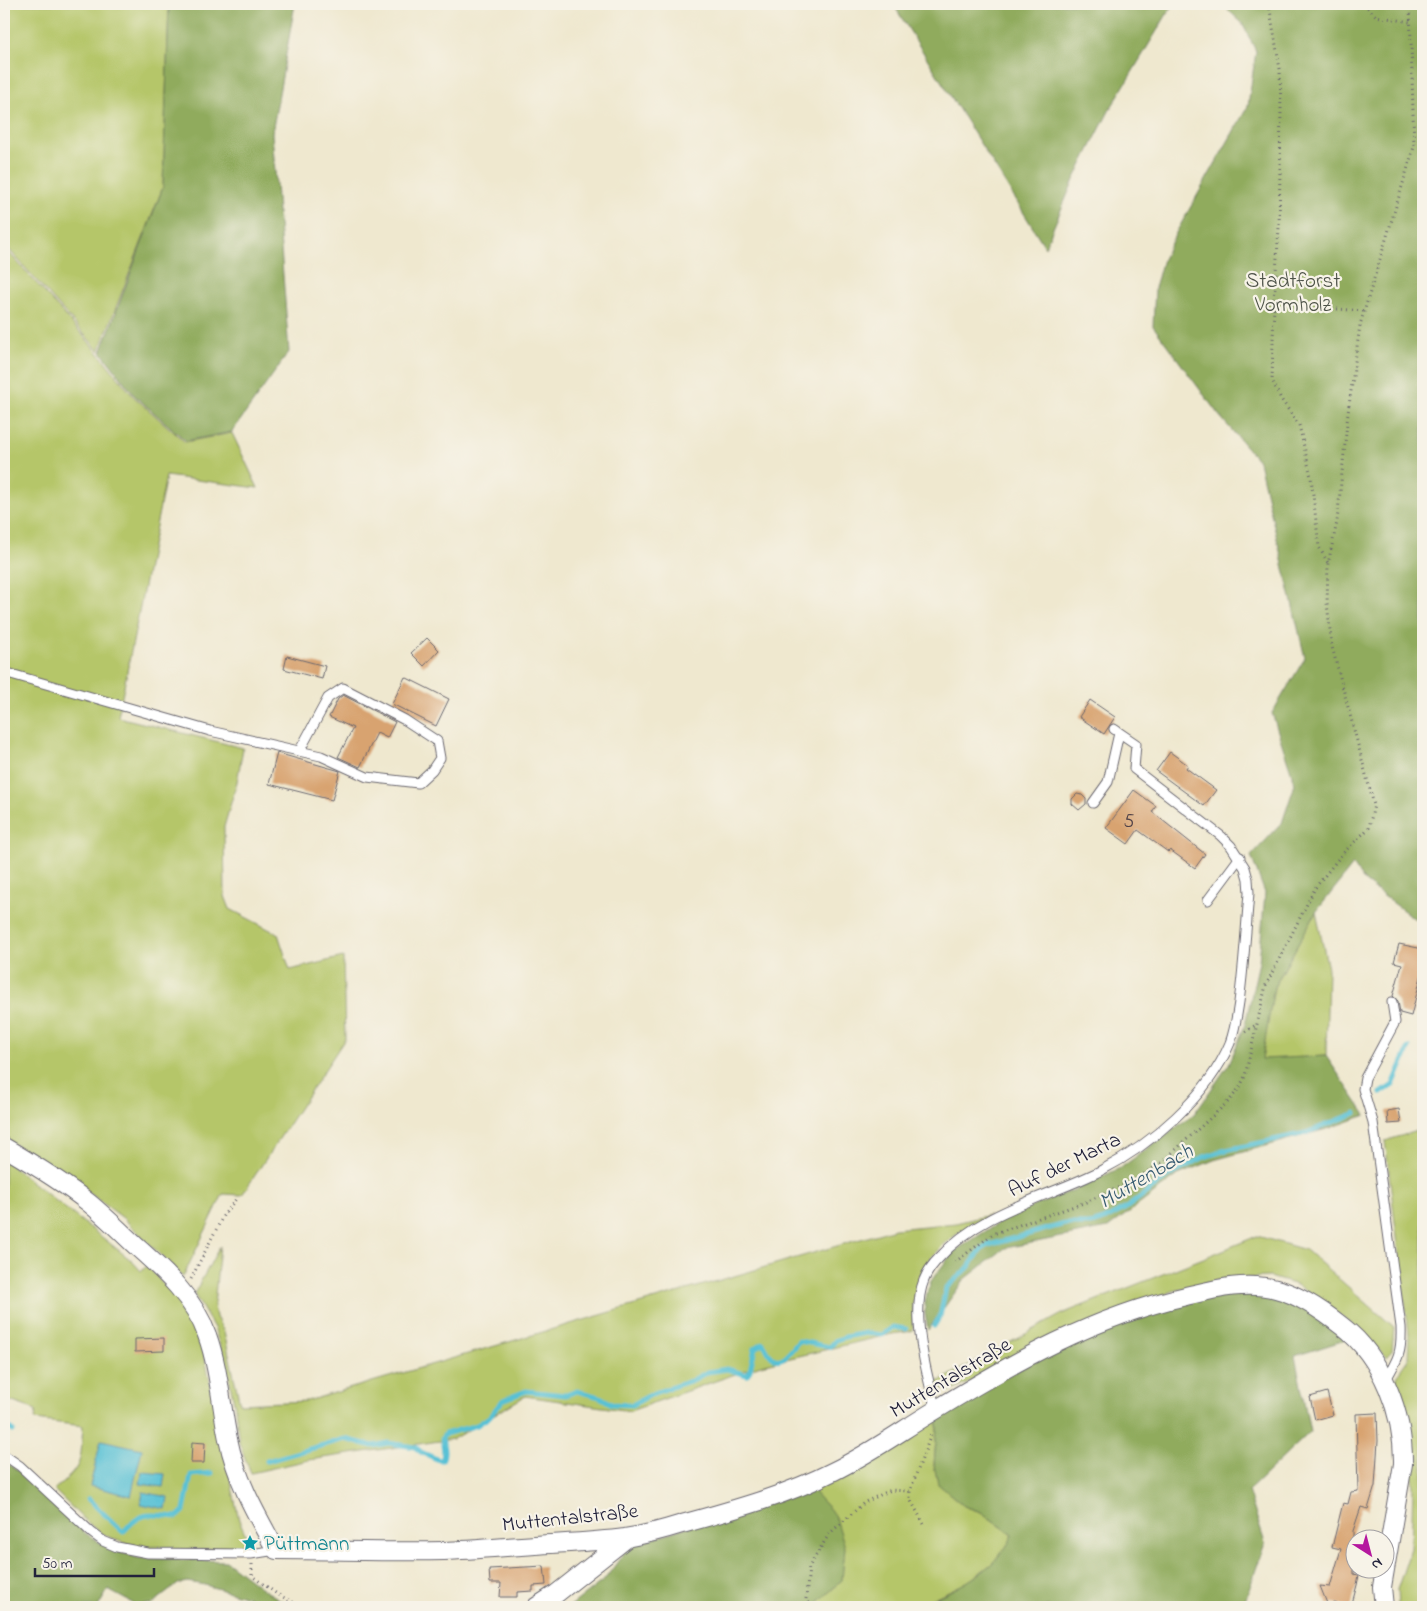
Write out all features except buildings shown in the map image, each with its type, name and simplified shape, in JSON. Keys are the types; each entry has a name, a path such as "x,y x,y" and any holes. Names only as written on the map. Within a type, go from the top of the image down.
{"street":[{"path":"4,1147 40,1169 88,1203 148,1257 184,1293 197,1313 207,1334 228,1441 238,1476 252,1508 276,1550"},
{"name":"Muttentalstraße","path":"276,1550 446,1551 626,1538 677,1526 731,1510 807,1483 856,1459 934,1411 1037,1352 1101,1321 1163,1301 1231,1286 1261,1286 1278,1289 1294,1295 1322,1311 1348,1330 1359,1342 1385,1381 1398,1417 1404,1448 1402,1478 1382,1586 1384,1607"},
{"path":"536,1607 556,1594 626,1538"}],"lane":[{"path":"4,672 210,730 321,756 367,777 418,783 432,770 440,758 437,742 405,720 343,688 328,698 300,750"},
{"name":"Auf der Marta","path":"934,1411 922,1350 919,1304 924,1280 937,1260 961,1238 989,1220 1098,1172 1146,1141 1194,1098 1205,1084 1230,1042 1234,1027 1242,982 1249,893 1248,879 1240,857 1221,836 1134,769 1136,744 1117,731 1108,782 1093,803"},
{"path":"1208,900 1240,857"},
{"path":"1385,1381 1399,1358 1402,1343 1401,1327 1373,1122 1363,1088 1365,1078 1394,1022 1392,1002"},
{"path":"4,1455 20,1466 92,1533 103,1541 117,1547 148,1553 251,1554 276,1550"}],"path":[{"path":"1269,4 1280,69 1281,109 1279,228 1274,300 1272,380 1281,399 1298,425 1311,478 1319,547 1328,564"},
{"path":"1364,4 1376,16 1410,22"},
{"path":"1360,325 1414,147 1410,4"},
{"path":"1337,309 1364,311"},
{"path":"184,1293 197,1271 223,1216 236,1199"},
{"path":"924,1524 910,1499 910,1491 934,1428 934,1411"},
{"path":"812,1607 806,1599 809,1567 829,1534 865,1502 891,1490 910,1491"},
{"path":"251,1554 252,1576 277,1594 302,1607"}],"green space":[{"path":"4,4 169,4 163,187 99,351 4,244"},
{"path":"169,4 295,4 272,133 289,352 232,432 186,441 134,395 101,352 163,187"},
{"path":"893,4 1173,4 1109,111 1073,182 1045,247"},
{"name":"Stadtforst Vormholz","path":"1222,4 1423,4 1423,925 1365,882 1353,865 1316,912 1274,987 1262,1059 1326,1056 1366,1115 1330,1128 1214,1160 1178,1175 1108,1228 1005,1248 964,1280 928,1330 925,1301 931,1281 953,1252 1011,1215 1079,1188 1122,1167 1194,1114 1229,1064 1245,1025 1259,962 1265,893 1251,856 1282,823 1295,784 1272,713 1305,658 1259,462 1218,414 1153,326 1155,288 1163,259 1248,106 1256,51 1242,23"},
{"path":"4,247 96,350 133,396 185,442 232,433 258,488 166,476 118,717 243,748 237,782 224,827 225,896 230,909 278,934 290,970 343,957 345,1039 242,1195 223,1194 183,1277 123,1218 76,1183 4,1138"},
{"path":"1316,912 1328,969 1326,1056 1261,1060 1274,987"},
{"path":"1423,1129 1423,1607 1398,1607 1397,1590 1411,1548 1413,1486 1406,1415 1394,1384 1399,1372 1408,1359 1409,1334 1385,1141"},
{"path":"4,1160 131,1260 141,1271 147,1266 185,1308 197,1331 204,1353 239,1520 251,1546 169,1550 128,1544 109,1537 93,1527 54,1490 71,1475 79,1463 83,1426 35,1420 36,1410 4,1399"},
{"path":"989,1215 941,1247 923,1269 917,1282 914,1297 913,1331 892,1334 761,1365 630,1411 525,1396 453,1439 309,1460 251,1473 239,1443 235,1407 226,1364 214,1328 194,1294 220,1246 214,1305 216,1317 224,1332 240,1404 307,1401 895,1229 956,1223"},
{"path":"1257,1236 1306,1250 1394,1327 1392,1351 1386,1357 1360,1330 1297,1285 1270,1277 1223,1279 1173,1291 951,1391 939,1388 934,1384 1064,1313"},
{"path":"1246,1292 1275,1295 1318,1314 1345,1340 1295,1356 1310,1432 1248,1491 1265,1543 1243,1607 914,1607 971,1580 995,1561 1013,1535 981,1512 964,1506 938,1484 934,1465 938,1415 1071,1340 1164,1307"},
{"path":"938,1415 934,1465 964,1506 981,1512 1013,1535 1006,1549 990,1565 968,1582 914,1607 813,1607 842,1580 809,1487"},
{"path":"4,1461 20,1472 85,1533 110,1549 138,1558 226,1561 264,1590 293,1607 282,1607 205,1585 187,1582 178,1584 152,1604 136,1605 108,1590 98,1607 4,1607"},
{"path":"809,1487 835,1515 845,1547 842,1580 813,1607 569,1607 605,1579 629,1546"}],"water":[{"path":"101,1440 142,1449 131,1496 90,1486"},
{"path":"142,1472 165,1474 163,1487 140,1484"},
{"path":"143,1492 168,1497 166,1509 141,1504"}],"waterway":[{"name":"Muttenbach","path":"1381,1093 1393,1085 1409,1048"},
{"name":"Muttenbach","path":"934,1326 940,1316 946,1288 968,1268 981,1250 989,1245 1065,1224 1091,1224 1104,1220 1126,1208 1167,1177 1204,1157 1226,1150 1306,1133 1356,1113"},
{"name":"Muttenbach","path":"267,1461 345,1439 373,1446 388,1443 415,1447 421,1452 442,1460 444,1452 442,1438 445,1434 477,1425 489,1417 503,1400 526,1391 566,1395 577,1391 600,1397 612,1404 632,1405 654,1393 693,1380 707,1372 727,1369 747,1375 755,1348 763,1343 771,1356 777,1360 791,1351 799,1341 830,1347 836,1340 845,1337 866,1333 882,1335 893,1327 906,1329"},
{"name":"Muttenbach","path":"4,1424 13,1431"},
{"name":"Muttenbach","path":"88,1499 123,1532 136,1520 147,1515 177,1517 184,1511 191,1475 212,1473"}],"place":[{"name":"Püttmann","path":"250,1543"}]}
